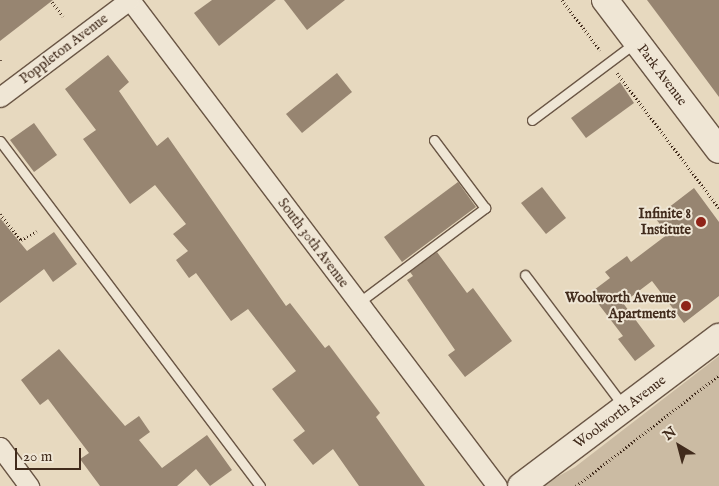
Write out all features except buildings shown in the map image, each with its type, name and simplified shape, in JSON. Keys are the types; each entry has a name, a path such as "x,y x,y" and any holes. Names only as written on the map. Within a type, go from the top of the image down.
{"street":[{"name":"Poppleton Avenue","path":"0,97 129,0"},
{"name":"South 30th Avenue","path":"129,0 497,486"},
{"name":"Park Avenue","path":"606,0 719,150"},
{"name":"Woolworth Avenue","path":"521,486 719,337"},
{"path":"0,447 29,486"}],"lane":[{"path":"532,120 637,42"},
{"path":"358,303 485,208 434,140"},
{"path":"0,141 260,486"},
{"path":"525,275 624,408"}],"path":[{"path":"562,0 719,208"},
{"path":"52,2 63,16"},
{"path":"0,214 21,240 37,231"},
{"path":"576,486 719,375"}],"shaded area":[{"path":"719,356 719,486 541,486 575,467"}],"place":[{"name":"Infinite 8 Institute","path":"701,222"},
{"name":"Woolworth Avenue Apartments","path":"686,306"}]}
